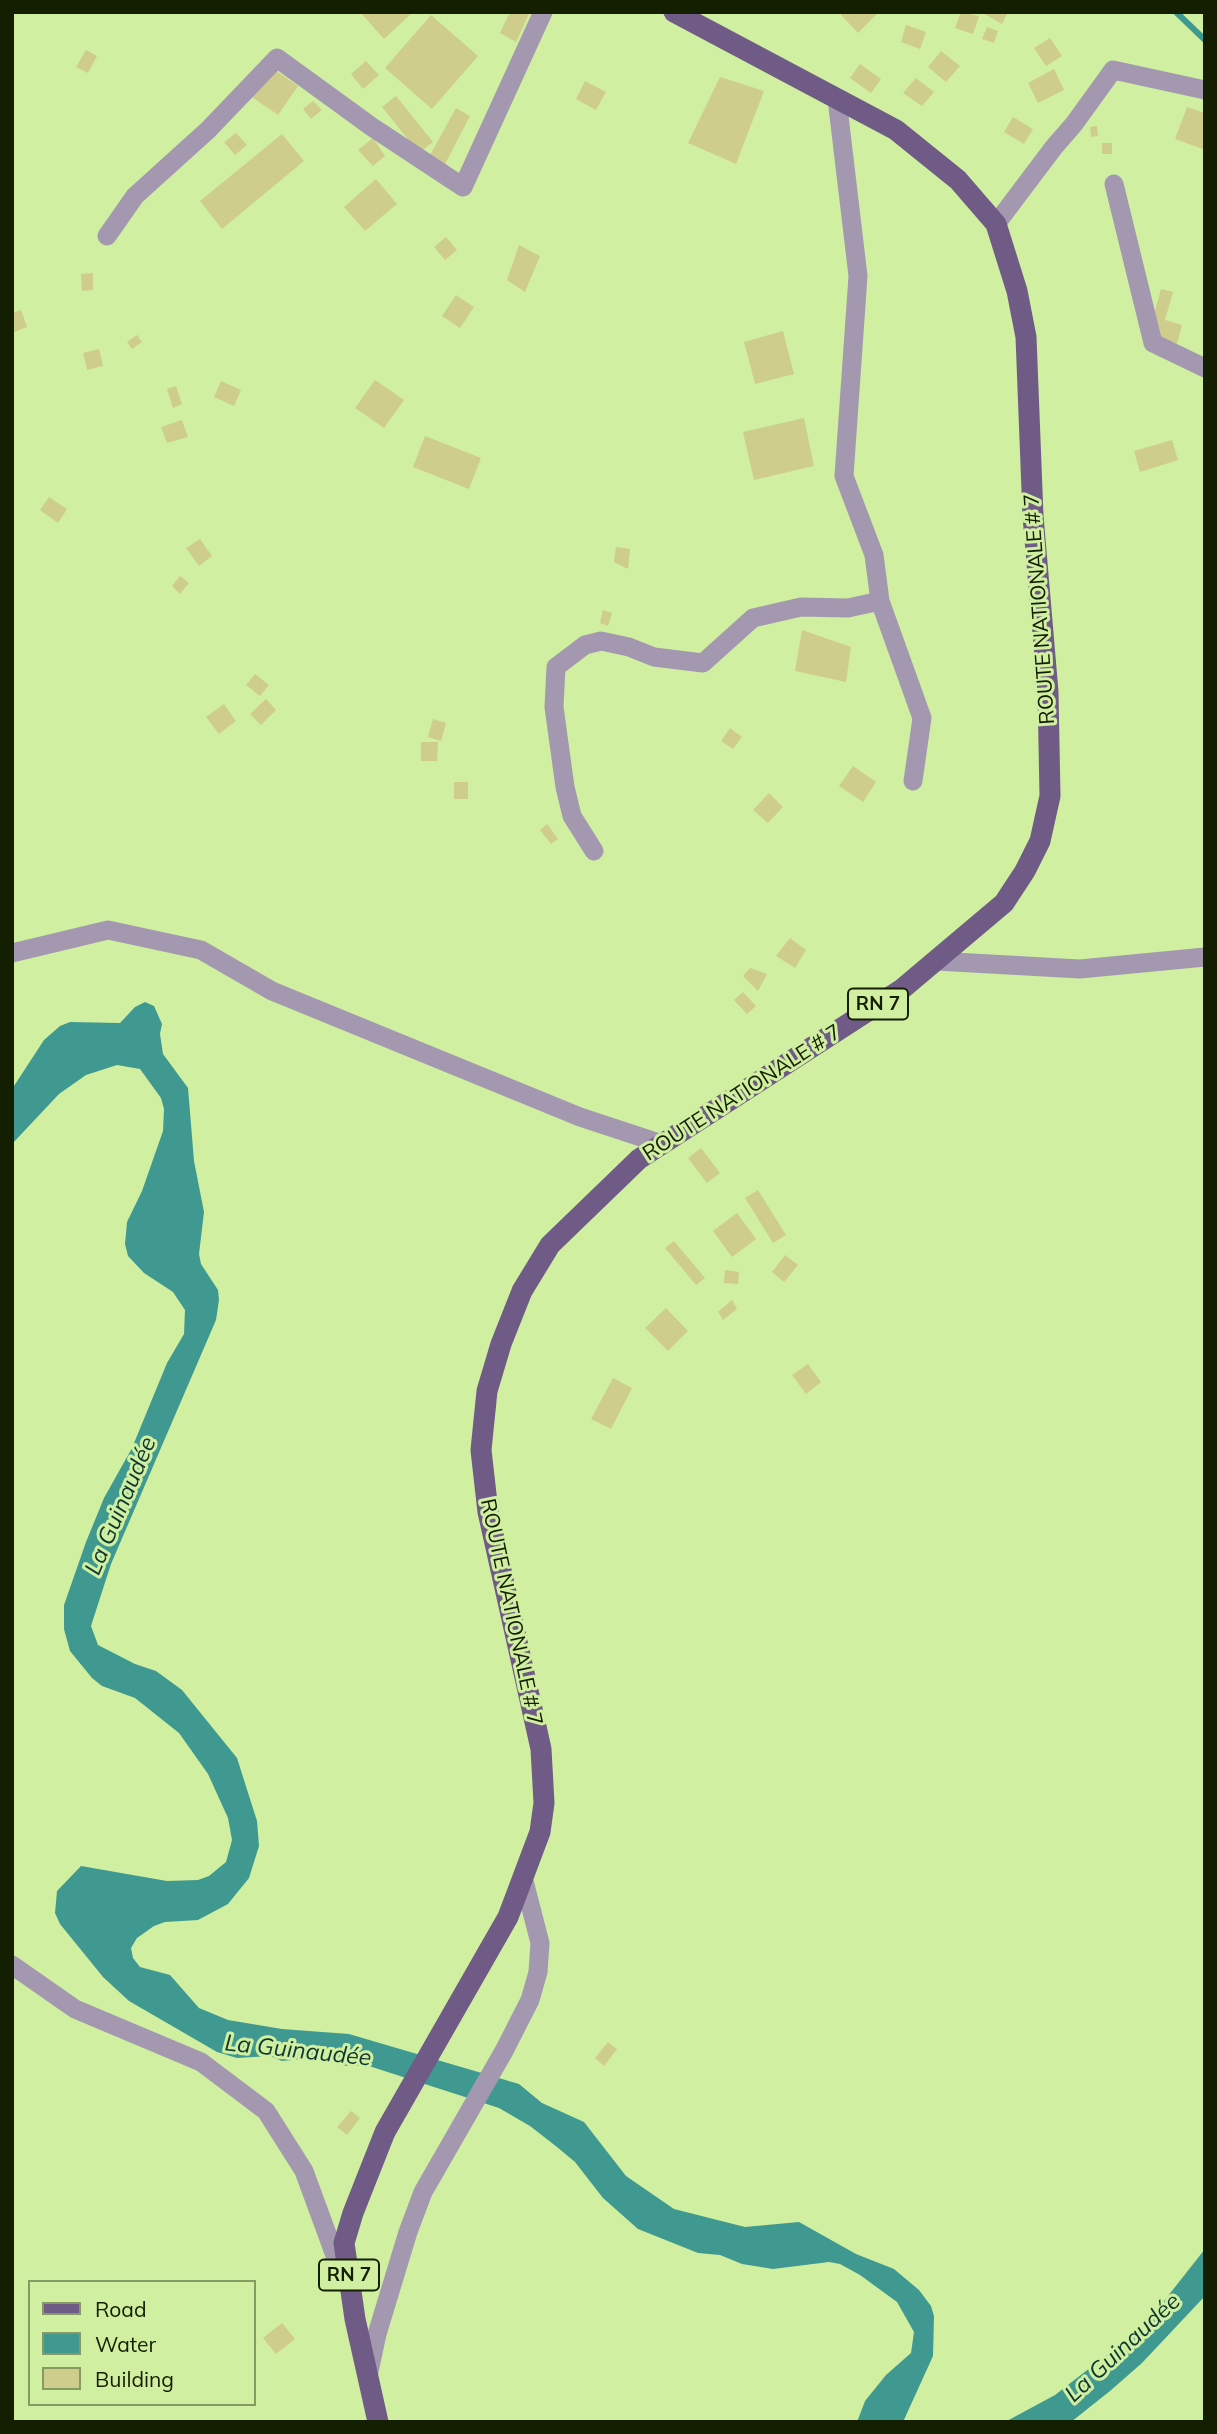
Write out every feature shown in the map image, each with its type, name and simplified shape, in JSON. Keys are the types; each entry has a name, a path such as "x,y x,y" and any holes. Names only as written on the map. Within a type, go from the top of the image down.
{"main road":[{"name":"ROUTE NATIONALE # 7","path":"378,2422 353,2306 344,2243 385,2132 508,1917 540,1832 544,1803 541,1749 488,1512 481,1450 487,1391 500,1344 522,1291 550,1245 639,1159 902,989 1004,902 1025,871 1040,841 1050,796 1048,692 1032,516 1026,337 1017,291 996,224 958,180 896,130 674,12"}],"street":[{"path":"107,236 135,196 208,130 277,58 372,127 463,187 544,12"},
{"path":"996,224 1113,69 1205,90"},
{"path":"837,99 858,276 844,476 874,555 880,601 922,718 913,781"},
{"path":"1114,184 1153,343 1205,368"},
{"path":"594,851 572,816 565,787 554,707 556,667 585,645 601,641 629,647 654,657 703,663 753,618 801,607 848,608 880,601"},
{"path":"12,953 108,930 201,950 272,991 580,1117 662,1144"},
{"path":"936,961 1080,969 1205,957"},
{"path":"368,2380 377,2334 423,2192 504,2051 530,2000 538,1972 540,1943 523,1877"},
{"path":"12,1965 75,2009 201,2062 266,2111 304,2171 353,2306"}],"water":[{"name":"La Guinaudée","path":"145,1002 154,1006 162,1024 160,1034 163,1054 188,1088 194,1161 204,1212 199,1254 201,1264 218,1290 219,1300 216,1320 111,1564 91,1626 98,1645 135,1664 156,1671 182,1690 237,1758 257,1821 259,1846 249,1878 228,1904 198,1920 165,1922 154,1926 137,1938 131,1948 133,1958 140,1967 170,1975 199,2008 228,2020 282,2029 349,2034 519,2084 542,2103 584,2122 626,2176 674,2209 745,2227 799,2222 856,2254 894,2269 919,2290 931,2306 934,2316 933,2356 903,2422 857,2422 865,2401 886,2375 911,2353 914,2332 897,2302 860,2275 840,2264 829,2262 773,2269 742,2264 720,2255 698,2253 638,2229 603,2198 575,2162 530,2126 499,2108 369,2066 347,2066 314,2058 282,2061 270,2056 237,2058 217,2052 129,2001 103,1977 60,1924 55,1913 57,1891 81,1866 167,1881 198,1880 209,1876 226,1862 232,1840 228,1818 208,1774 179,1733 135,1698 102,1686 92,1678 70,1651 64,1629 64,1605 86,1542 104,1498 132,1448 167,1363 184,1334 185,1310 173,1292 144,1273 128,1256 125,1244 127,1222 142,1191 163,1131 164,1109 161,1098 140,1069 117,1065 86,1075 59,1094 12,1144 12,1089 44,1040 60,1026 70,1022 120,1023 135,1007"},
{"name":"La Guinaudée","path":"1205,2249 1205,2296 1142,2363 1110,2391 1071,2422 1005,2422 1055,2395 1126,2340 1164,2301"}],"building":[{"path":"360,12 413,12 384,39"},
{"path":"510,12 530,12 516,42 500,33"},
{"path":"844,12 879,12 858,33 841,15"},
{"path":"961,12 979,16 973,34 955,28"},
{"path":"981,12 1008,12 1002,24"},
{"path":"431,15 478,56 432,109 385,68"},
{"path":"906,25 926,32 920,49 901,42"},
{"path":"987,27 998,31 994,43 982,39"},
{"path":"1050,38 1062,56 1046,66 1034,48"},
{"path":"86,50 97,56 88,73 76,67"},
{"path":"941,51 960,66 946,82 928,67"},
{"path":"366,61 379,75 363,89 351,74"},
{"path":"860,64 881,79 871,93 850,78"},
{"path":"269,66 298,86 278,115 249,95"},
{"path":"1054,69 1064,90 1038,103 1028,83"},
{"path":"720,77 764,91 736,164 688,143"},
{"path":"916,78 934,92 922,106 903,93"},
{"path":"585,81 606,92 596,110 576,99"},
{"path":"396,96 433,142 419,153 382,107"},
{"path":"313,101 322,110 311,119 303,109"},
{"path":"1187,107 1205,113 1205,150 1175,139"},
{"path":"456,108 470,116 443,168 428,159"},
{"path":"1013,117 1033,129 1024,144 1004,132"},
{"path":"1097,126 1098,136 1091,137 1090,127"},
{"path":"236,133 247,145 235,155 224,142"},
{"path":"282,134 304,161 222,229 200,201"},
{"path":"373,138 385,156 373,166 358,150"},
{"path":"1102,143 1112,143 1112,154 1102,154"},
{"path":"376,179 397,204 365,231 344,207"},
{"path":"446,237 457,250 445,260 434,247"},
{"path":"519,245 540,256 525,292 507,280"},
{"path":"93,273 93,290 82,291 81,274"},
{"path":"1161,289 1173,292 1165,320 1182,325 1177,344 1148,336"},
{"path":"456,295 474,307 460,328 442,316"},
{"path":"21,310 27,327 14,332 12,313"},
{"path":"783,331 794,374 755,384 744,342"},
{"path":"137,335 142,342 132,349 127,342"},
{"path":"99,349 103,366 87,370 83,353"},
{"path":"375,380 404,400 384,428 355,408"},
{"path":"221,381 241,390 234,406 214,397"},
{"path":"176,386 182,404 173,408 167,389"},
{"path":"804,418 814,466 754,480 743,432"},
{"path":"182,420 188,437 167,443 161,427"},
{"path":"425,436 481,458 469,489 413,467"},
{"path":"1172,440 1178,460 1140,472 1134,451"},
{"path":"49,497 67,509 58,523 40,510"},
{"path":"200,539 212,556 199,566 186,548"},
{"path":"616,547 630,549 628,569 614,562"},
{"path":"180,576 189,583 180,594 172,586"},
{"path":"603,610 612,613 608,626 600,623"},
{"path":"802,630 851,647 846,682 795,671"},
{"path":"255,674 269,685 260,696 246,685"},
{"path":"266,699 276,710 261,725 250,714"},
{"path":"224,704 236,721 219,734 206,717"},
{"path":"433,719 446,723 441,741 428,737"},
{"path":"730,728 742,737 733,749 721,741"},
{"path":"421,742 438,742 437,761 421,761"},
{"path":"853,766 876,782 863,802 839,786"},
{"path":"454,782 468,782 468,799 454,799"},
{"path":"769,793 783,807 768,823 753,810"},
{"path":"547,824 558,839 551,844 540,830"},
{"path":"790,938 806,950 795,968 776,956"},
{"path":"750,968 767,974 758,991 743,976"},
{"path":"743,992 756,1006 747,1014 734,1000"},
{"path":"701,1148 720,1173 707,1183 688,1158"},
{"path":"758,1190 786,1235 773,1243 745,1198"},
{"path":"737,1213 756,1239 732,1257 713,1231"},
{"path":"674,1241 705,1278 696,1285 665,1248"},
{"path":"785,1255 798,1265 784,1282 772,1272"},
{"path":"725,1270 739,1272 738,1284 724,1283"},
{"path":"732,1300 737,1309 723,1320 718,1312"},
{"path":"666,1308 688,1331 668,1351 645,1328"},
{"path":"808,1364 821,1382 806,1394 792,1375"},
{"path":"613,1378 632,1388 611,1429 591,1419"},
{"path":"608,2042 617,2049 604,2066 595,2058"},
{"path":"351,2111 360,2118 347,2135 337,2127"},
{"path":"282,2323 295,2339 276,2354 263,2338"}],"waterway":[{"path":"1176,12 1205,40"}]}
